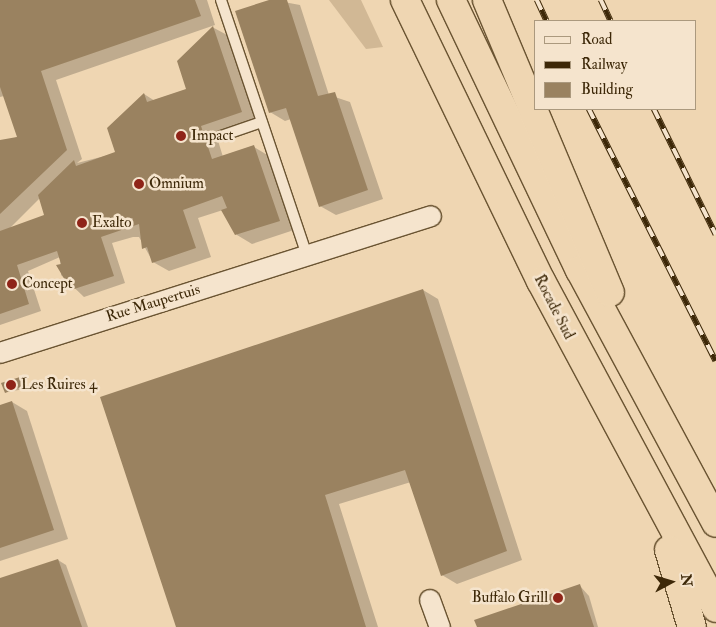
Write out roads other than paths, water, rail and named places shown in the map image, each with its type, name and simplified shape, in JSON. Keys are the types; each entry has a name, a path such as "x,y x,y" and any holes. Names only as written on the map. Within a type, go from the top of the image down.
{"highway":[{"path":"399,0 452,105"},
{"name":"Rocade Sud","path":"405,0 452,105 650,491 716,608"},
{"path":"450,0 541,193 691,480 716,523"},
{"path":"487,0 691,480"},
{"path":"650,491 692,627"}],"street":[{"name":"Rue Maupertuis","path":"0,353 431,216"},
{"path":"430,600 440,627"}],"lane":[{"path":"222,0 307,255"},
{"path":"221,136 262,122"}],"railway":[{"path":"537,0 547,20"},
{"path":"601,0 611,20"},
{"path":"590,110 716,361"},
{"path":"654,110 716,235"}],"place":[{"name":"Impact","path":"181,136"},
{"name":"Omnium","path":"139,184"},
{"name":"Exalto","path":"82,223"},
{"name":"Concept","path":"12,284"},
{"name":"Les Ruires 4","path":"11,385"},
{"name":"Buffalo Grill","path":"558,598"}]}
